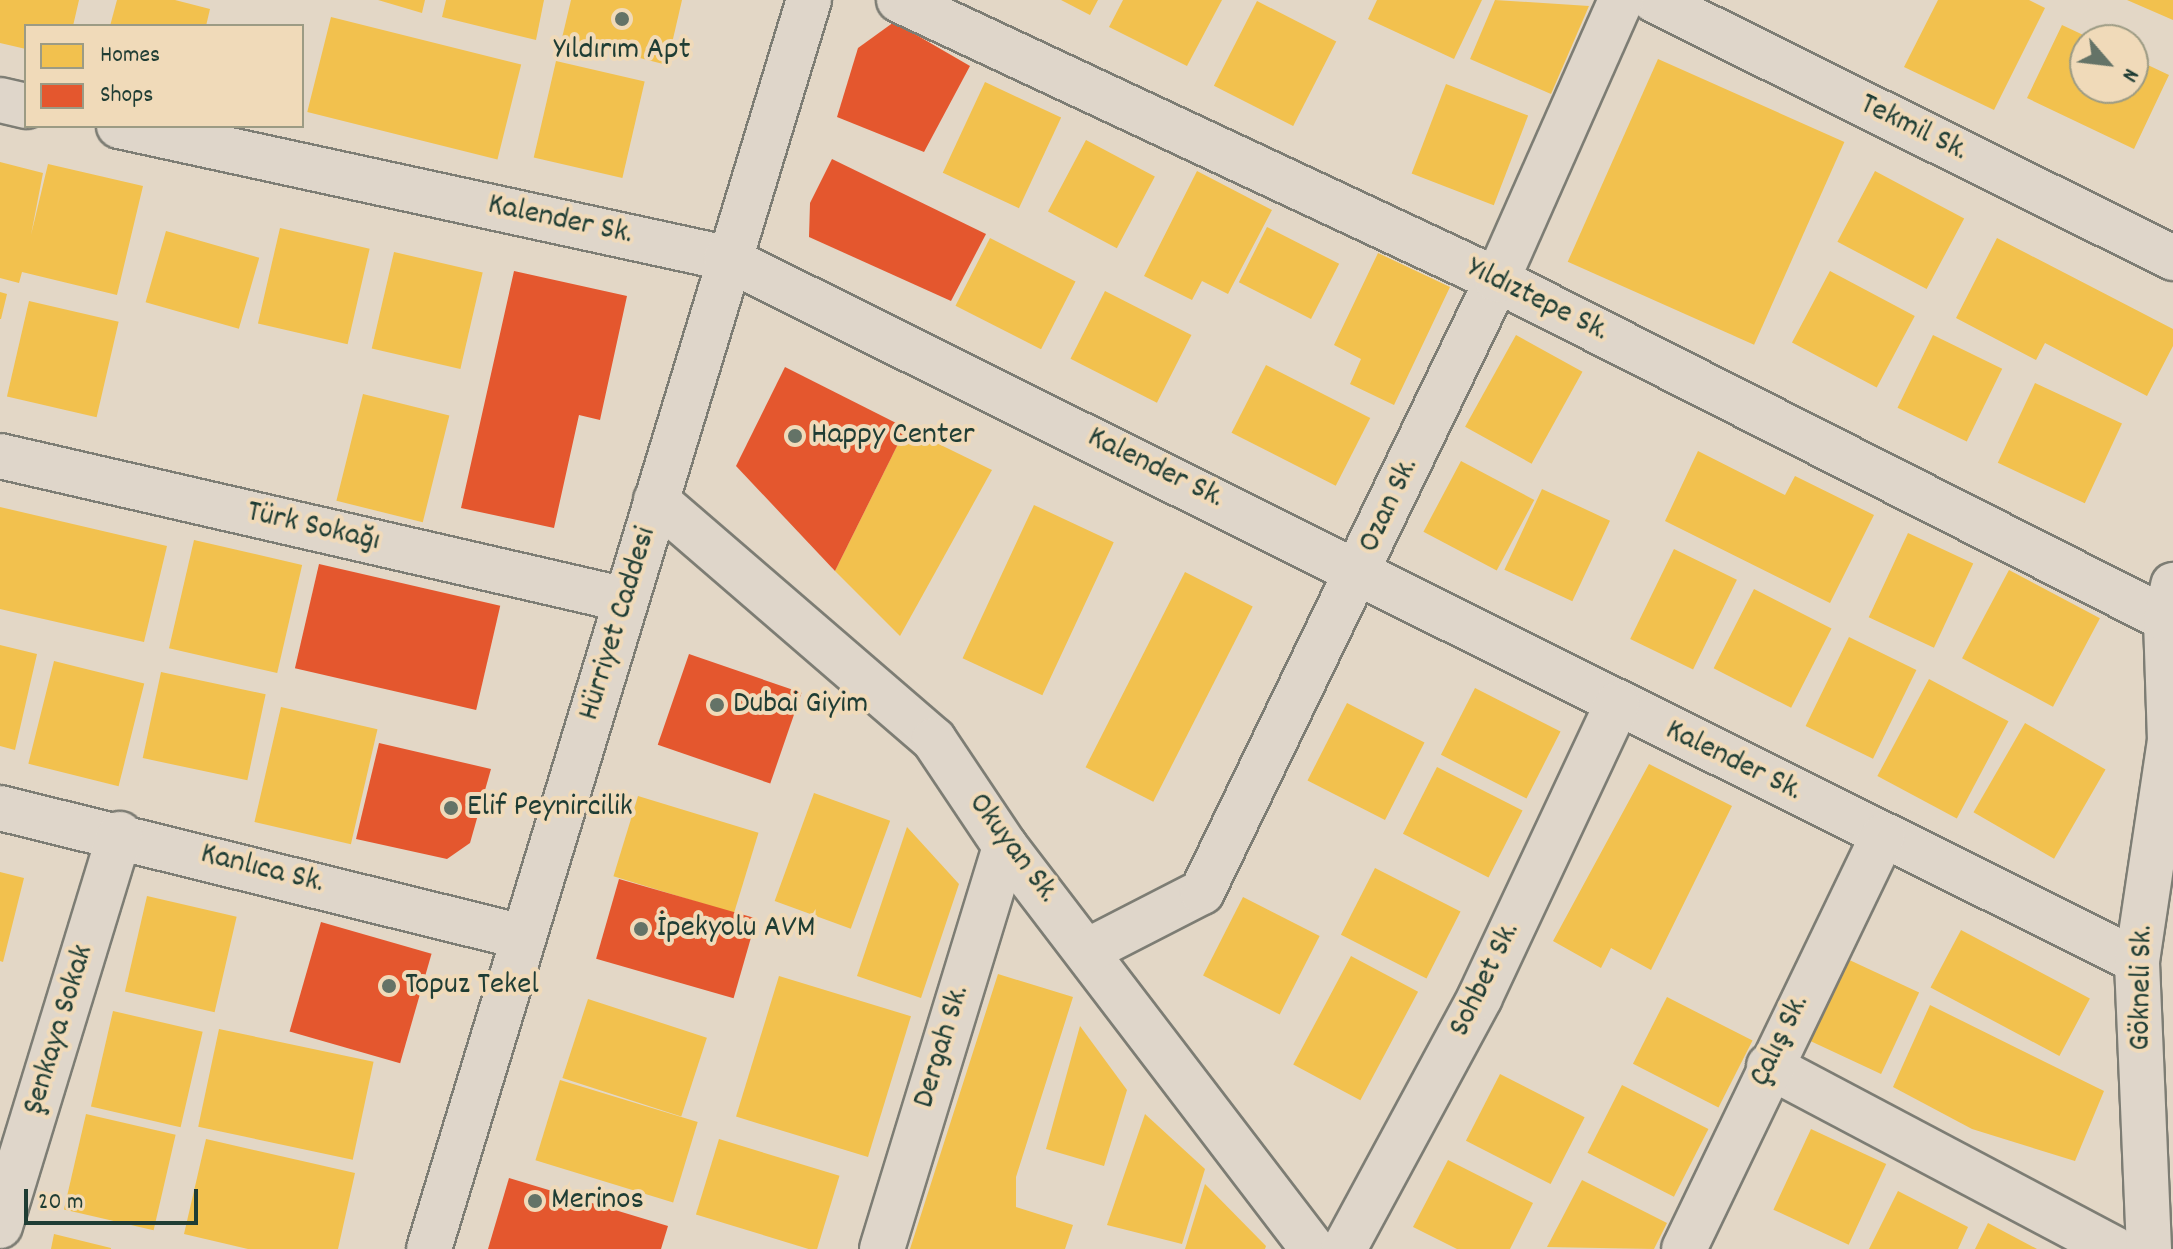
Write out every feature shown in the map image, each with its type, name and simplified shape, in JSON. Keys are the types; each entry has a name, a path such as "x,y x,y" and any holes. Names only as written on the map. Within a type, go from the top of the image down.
{"street":[{"name":"Hürriyet Caddesi","path":"429,1249 656,500 726,258 809,0"},
{"name":"Yıldıztepe Sk.","path":"899,0 1497,280 2170,602"},
{"name":"Ozan Sk.","path":"1089,950 1202,892 1360,570 1497,280 1621,0"},
{"name":"Tekmil Sk.","path":"1654,0 2173,258"},
{"path":"0,100 24,106"},
{"name":"Kalender Sk.","path":"128,128 726,258 1360,570 1617,705 2137,961"},
{"name":"Türk Sokağı","path":"0,456 626,600"},
{"name":"Okuyan Sk.","path":"656,500 934,740 1005,846 1089,950 1313,1249"},
{"name":"Gökneli Sk.","path":"2149,1249 2137,961 2172,742 2170,602"},
{"name":"Sohbet Sk.","path":"1344,1249 1480,997 1617,705"},
{"name":"Kanlıca Sk.","path":"0,808 120,834 523,937"},
{"name":"Şenkaya Sokak","path":"0,1226 120,834"},
{"name":"Çalış Sk.","path":"1684,1249 1769,1066 1883,836"},
{"name":"Dergah Sk.","path":"882,1249 1005,846"},
{"path":"1769,1066 2115,1249"}],"building: Homes":[{"path":"0,0 79,0 73,24 24,24 24,49 0,43"},
{"path":"117,0 175,0 210,9 206,24 111,24"},
{"path":"378,0 425,0 422,13"},
{"path":"446,0 544,0 536,40 442,17"},
{"name":"Yıldırım Apt","path":"571,0 682,0 667,65 562,38"},
{"path":"1061,0 1098,0 1090,15"},
{"path":"1123,0 1222,0 1187,66 1109,27"},
{"path":"1377,0 1482,0 1454,59 1368,19"},
{"path":"1495,0 1589,6 1551,94 1470,59"},
{"path":"1938,0 2029,0 2045,8 1994,110 1904,67"},
{"path":"2127,0 2173,0 2173,20"},
{"path":"1257,1 1336,41 1293,126 1214,86"},
{"path":"331,17 521,64 497,160 307,112"},
{"path":"2062,25 2069,28 2069,104 2149,104 2149,66 2169,75 2134,149 2027,98"},
{"path":"1658,59 1844,142 1754,345 1568,262"},
{"path":"556,61 645,81 622,178 534,157"},
{"path":"985,82 1061,117 1019,208 943,173"},
{"path":"1446,84 1528,116 1494,205 1412,174"},
{"path":"1086,140 1155,177 1117,248 1048,212"},
{"path":"0,162 43,173 31,235 48,164 143,186 117,295 22,272 19,283 0,278"},
{"path":"1197,171 1272,210 1228,294 1202,281 1192,300 1144,276"},
{"path":"1875,171 1964,218 1927,289 1837,242"},
{"path":"1267,227 1339,264 1311,319 1239,282"},
{"path":"280,228 370,249 348,344 258,323"},
{"path":"166,231 259,258 239,329 146,302"},
{"path":"990,238 1076,282 1041,349 955,306"},
{"path":"1997,238 2173,329 2173,346 2147,396 2045,343 2036,360 1956,318"},
{"path":"394,252 483,272 460,369 372,348"},
{"path":"1378,253 1450,287 1394,405 1350,384 1361,359 1334,345"},
{"path":"1830,271 1915,316 1877,388 1792,343"},
{"path":"1105,291 1191,335 1157,403 1070,359"},
{"path":"0,292 7,294 1,319 0,319"},
{"path":"29,301 119,322 97,417 7,396"},
{"path":"1516,335 1582,372 1532,464 1465,427"},
{"path":"1933,335 2002,369 1967,442 1897,408"},
{"path":"1266,365 1370,418 1336,486 1231,433"},
{"path":"2035,383 2122,424 2085,503 1998,463"},
{"path":"363,394 449,416 423,522 336,501"},
{"path":"906,428 992,470 900,636 835,571"},
{"path":"1698,451 1785,495 1795,476 1874,515 1830,603 1665,521"},
{"path":"1461,461 1534,500 1497,571 1423,532"},
{"path":"1542,489 1610,521 1572,601 1504,570"},
{"path":"1034,505 1114,542 1042,695 963,658"},
{"path":"0,507 167,546 144,642 0,609"},
{"path":"1908,533 1973,563 1934,648 1869,617"},
{"path":"194,540 302,565 277,673 169,648"},
{"path":"1674,549 1737,580 1693,670 1630,639"},
{"path":"2009,570 2100,618 2053,707 1962,658"},
{"path":"1185,572 1253,607 1153,802 1086,767"},
{"path":"1754,589 1832,628 1791,708 1714,668"},
{"path":"1849,637 1916,670 1873,759 1806,726"},
{"path":"0,645 37,654 15,750 0,746"},
{"path":"54,661 144,683 119,786 28,764"},
{"path":"161,672 266,694 247,780 143,758"},
{"path":"1929,679 2008,721 1957,818 1877,776"},
{"path":"1475,688 1561,732 1526,798 1441,755"},
{"path":"1347,703 1425,742 1385,820 1308,781"},
{"path":"281,707 377,729 351,844 254,822"},
{"path":"2025,723 2106,769 2054,859 1974,812"},
{"path":"1649,764 1732,806 1651,970 1611,948 1601,968 1553,941"},
{"path":"1437,767 1523,811 1488,877 1403,834"},
{"path":"814,793 890,821 851,929 775,901"},
{"path":"638,796 758,833 734,913 613,876"},
{"path":"907,827 959,884 921,998 857,976"},
{"path":"1375,868 1461,912 1426,978 1341,935"},
{"path":"0,872 24,878 3,962 0,961"},
{"path":"147,896 237,917 215,1012 125,991"},
{"path":"1243,897 1320,936 1280,1014 1203,975"},
{"path":"1961,930 2090,999 2059,1056 1930,987"},
{"path":"1351,956 1418,992 1360,1100 1293,1065"},
{"path":"1843,957 1919,992 1881,1074 1805,1039"},
{"path":"998,974 1073,997 1016,1177 1016,1207 1073,1225 1065,1249 910,1249"},
{"path":"779,976 911,1016 868,1157 736,1117"},
{"path":"1667,997 1753,1041 1718,1107 1633,1064"},
{"path":"588,999 707,1038 681,1117 562,1078"},
{"path":"1930,1005 2104,1091 2075,1161 1972,1129 1893,1087"},
{"path":"113,1011 203,1032 181,1127 91,1106"},
{"path":"1080,1026 1127,1090 1104,1166 1046,1149"},
{"path":"219,1029 374,1062 353,1160 198,1127"},
{"path":"1500,1074 1585,1117 1551,1184 1466,1141"},
{"path":"560,1080 698,1122 673,1202 535,1160"},
{"path":"1622,1085 1708,1129 1674,1197 1587,1153"},
{"path":"86,1114 176,1135 154,1230 64,1209"},
{"path":"1145,1114 1205,1169 1182,1244 1107,1225"},
{"path":"1811,1129 1886,1164 1849,1245 1773,1210"},
{"path":"206,1139 355,1173 338,1249 248,1249 184,1234"},
{"path":"719,1139 839,1176 817,1249 696,1215"},
{"path":"1448,1160 1533,1203 1510,1249 1457,1249 1413,1227"},
{"path":"1582,1180 1667,1223 1654,1249 1547,1247"},
{"path":"1205,1184 1266,1246 1265,1249 1185,1249"},
{"path":"1898,1191 1968,1227 1958,1249 1869,1249"},
{"path":"1988,1223 2037,1249 1975,1249"},
{"path":"54,1234 111,1248 111,1249 51,1249"}],"building: Shops":[{"path":"894,22 970,66 924,152 837,117 858,48"},
{"path":"832,159 986,234 951,301 809,237 810,203"},
{"path":"514,271 627,296 600,420 579,415 554,528 461,508"},
{"path":"785,367 906,428 835,571 736,466"},
{"path":"319,564 500,606 476,710 295,668"},
{"path":"689,654 802,693 770,784 658,745"},
{"path":"379,743 491,769 470,843 447,859 356,839"},
{"path":"619,879 756,918 734,998 596,959"},
{"path":"321,922 432,954 400,1063 290,1032"},
{"path":"509,1178 668,1226 661,1249 488,1249"}],"place":[{"name":"Yıldırım Apt","path":"622,19"},
{"name":"Happy Center","path":"795,436"},
{"name":"Dubai Giyim","path":"717,705"},
{"name":"Elif Peynircilik","path":"451,808"},
{"name":"İpekyolu AVM","path":"641,929"},
{"name":"Topuz Tekel","path":"389,986"},
{"name":"Merinos","path":"535,1201"}]}
